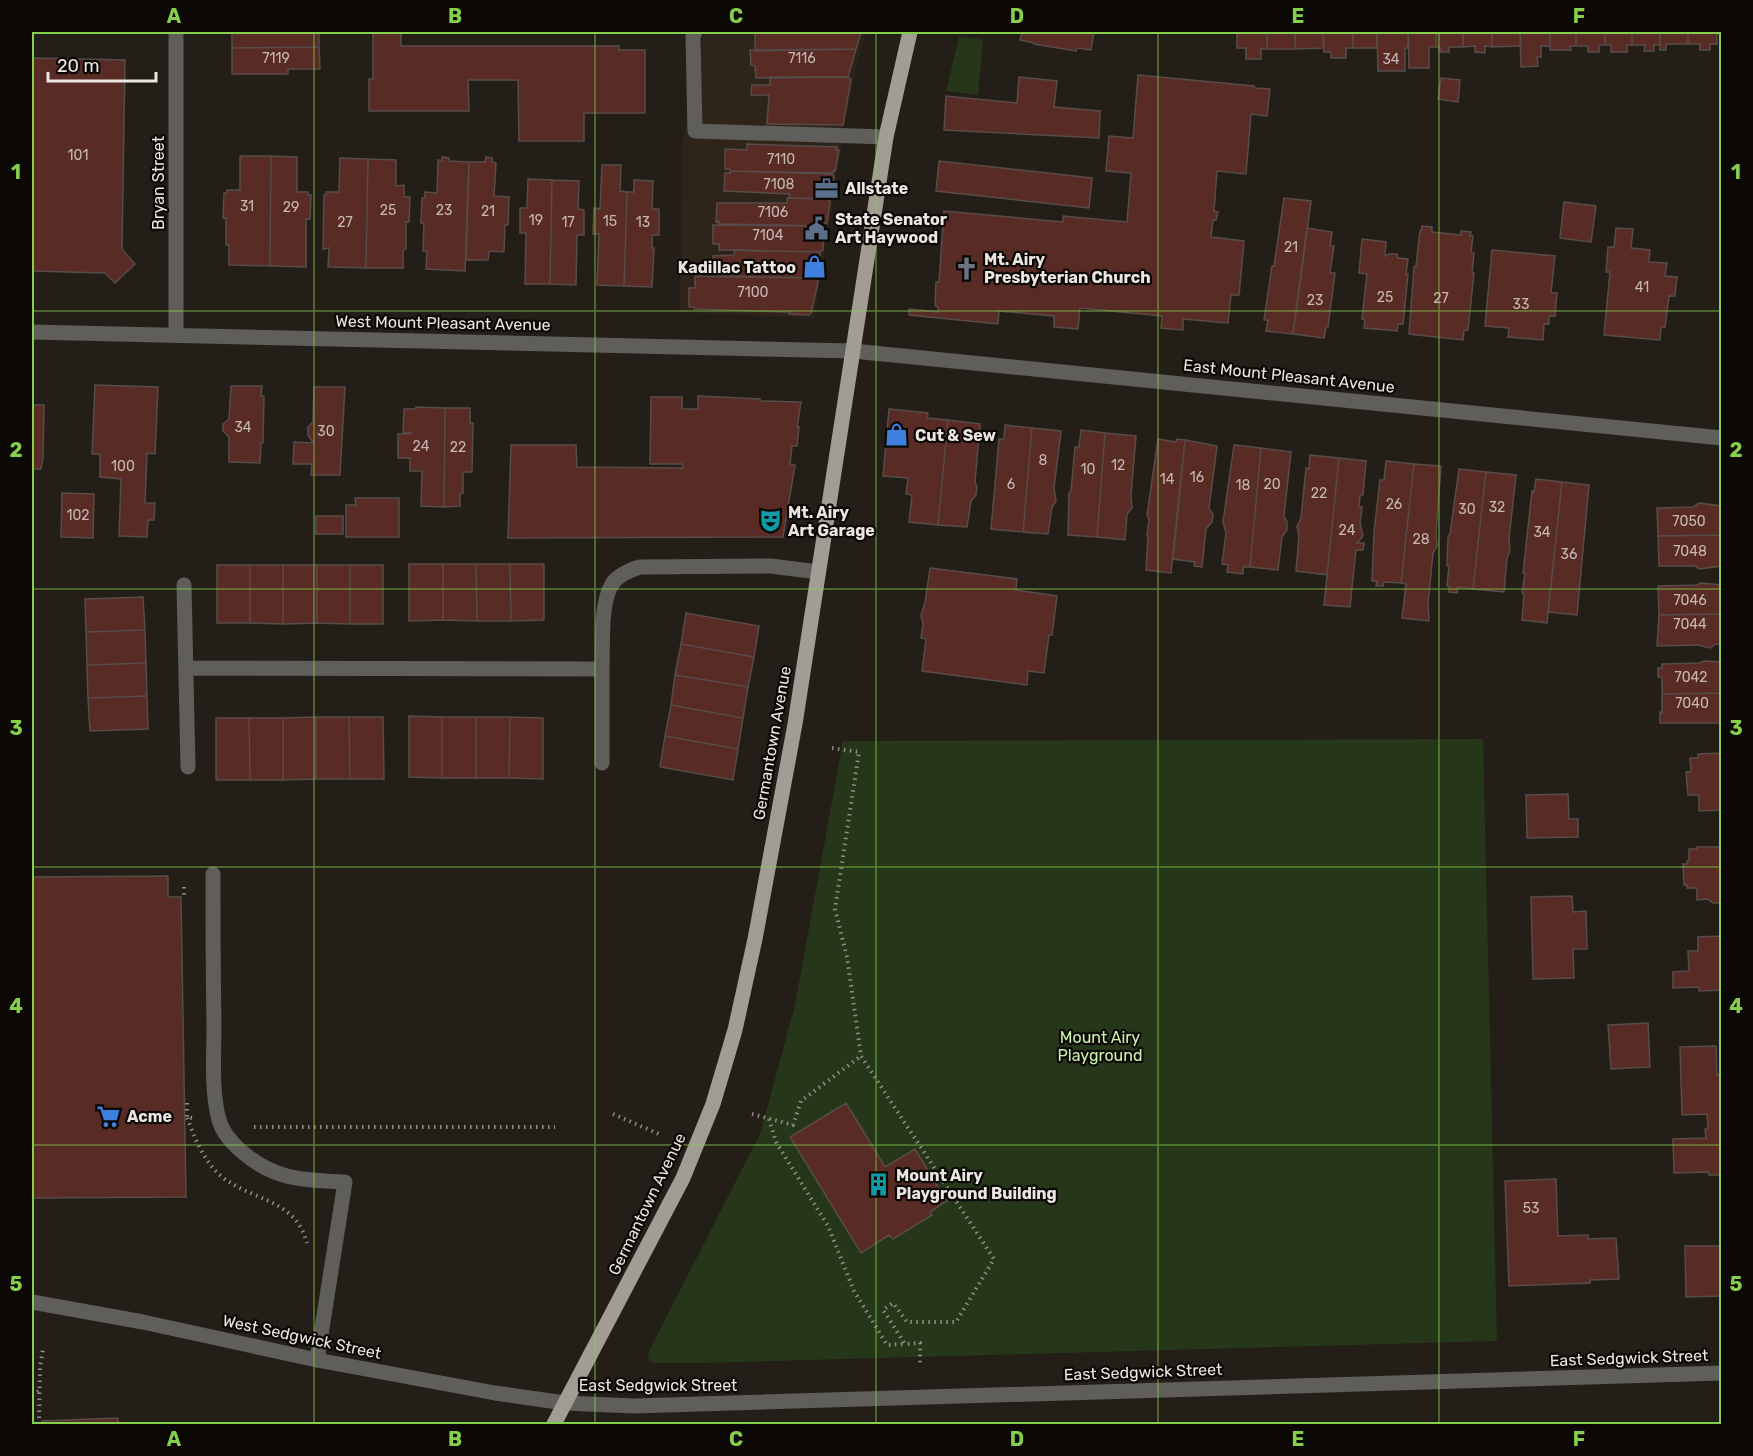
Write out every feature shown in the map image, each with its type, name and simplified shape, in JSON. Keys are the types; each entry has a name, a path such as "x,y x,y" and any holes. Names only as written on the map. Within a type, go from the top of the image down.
{"main road":[{"name":"Germantown Avenue","path":"554,1425 683,1178 713,1104 735,1030 755,939 795,724 886,137 910,32"}],"street":[{"name":"Bryan Street","path":"176,32 176,335"},
{"path":"695,32 693,37 694,131 886,137"},
{"name":"West Mount Pleasant Avenue","path":"32,332 853,351"},
{"name":"East Mount Pleasant Avenue","path":"853,351 1722,438"},
{"path":"602,763 605,599 613,583 625,572 640,567 771,566 819,572"},
{"path":"184,585 188,766"},
{"path":"186,668 602,669"},
{"path":"213,874 214,1070 220,1123 236,1146 249,1158 279,1175 303,1180 345,1182 317,1360"},
{"name":"West Sedgwick Street","path":"32,1302 143,1322 317,1360 495,1393 565,1402"},
{"name":"East Sedgwick Street","path":"565,1402 634,1406 1722,1373"}],"path":[{"path":"832,748 859,752 835,909 847,957 861,1056 994,1258 956,1322 907,1322 893,1303 883,1310 905,1344"},
{"path":"752,1114 793,1125 801,1101 861,1056"},
{"path":"612,1114 659,1134"},
{"path":"192,1118 187,1117 198,1146 216,1171 225,1179 284,1208 302,1230 307,1248"},
{"path":"769,1119 776,1142 828,1226 854,1291 870,1318 887,1345 920,1343 920,1364"},
{"path":"245,1127 555,1127"},
{"path":"39,1425 40,1367 44,1349"},
{"path":"32,1395 40,1390"}],"shaded area":[{"path":"704,32 866,32 844,129 814,318 680,312 682,145"}],"green space":[{"path":"959,37 983,39 978,95 946,91"},
{"name":"Mount Airy Playground","path":"1483,739 1497,1341 701,1363 649,1361 648,1353 760,1134 795,1005 843,741"}],"building":[{"path":"232,32 319,32 319,47 232,48"},
{"path":"373,32 401,32 401,46 619,46 619,50 645,50 645,113 584,113 584,141 519,141 518,80 468,80 469,111 369,111 369,79 373,79"},
{"path":"755,32 861,32 856,49 755,51"},
{"path":"1022,32 1094,32 1091,50 1077,48 1076,51 1020,40"},
{"path":"1237,32 1267,32 1267,49 1261,49 1261,59 1246,59 1246,48 1237,48"},
{"path":"1267,32 1295,32 1295,49 1267,49"},
{"path":"1295,32 1323,32 1324,48 1295,49"},
{"path":"1323,32 1353,32 1353,48 1346,48 1346,58 1331,58 1331,52 1324,52"},
{"path":"1353,32 1377,32 1377,48 1353,48"},
{"path":"1377,32 1408,32 1405,71 1378,71"},
{"path":"1408,32 1436,32 1436,47 1429,47 1429,68 1409,68"},
{"path":"1436,32 1463,32 1463,47 1449,47 1449,52 1440,52 1440,47 1436,47"},
{"path":"1463,32 1492,32 1492,47 1485,46 1485,53 1475,52 1475,46 1463,47"},
{"path":"1492,32 1520,32 1521,46 1492,47"},
{"path":"1520,32 1550,32 1550,46 1541,46 1541,57 1537,57 1538,66 1521,67"},
{"path":"1550,32 1576,32 1576,46 1570,46 1571,50 1550,50"},
{"path":"1576,32 1605,32 1605,45 1599,45 1599,52 1588,52 1588,46 1576,46"},
{"path":"1605,32 1632,32 1632,45 1627,45 1627,52 1611,52 1611,45 1605,45"},
{"path":"1632,32 1660,32 1660,45 1654,45 1654,51 1644,51 1645,45 1632,45"},
{"path":"1660,32 1688,32 1688,44 1666,44 1666,50 1660,50"},
{"path":"1688,32 1717,32 1717,44 1710,44 1710,50 1700,50 1700,44 1688,44"},
{"path":"319,47 320,69 288,69 288,74 232,74 232,48"},
{"path":"856,49 848,77 756,78 755,66 751,65 750,50"},
{"path":"32,58 125,60 122,249 135,264 115,283 105,273 32,271"},
{"path":"1138,75 1270,89 1267,116 1251,114 1246,174 1217,171 1214,211 1218,212 1216,220 1213,220 1211,237 1244,241 1239,295 1231,295 1228,323 1183,319 1183,330 1161,328 1162,316 1080,308 1078,329 1054,327 1054,316 999,311 998,324 909,315 909,309 938,312 938,307 935,306 936,282 939,282 944,211 1063,222 1063,216 1127,222 1131,173 1106,171 1109,136 1133,138"},
{"path":"770,77 848,77 851,79 843,125 767,124 769,95 751,95 752,85 770,85"},
{"path":"1019,77 1057,81 1054,107 1100,111 1099,138 944,130 946,96 1017,103"},
{"path":"1441,78 1460,80 1458,102 1438,99"},
{"path":"747,144 837,147 836,150 839,150 833,174 725,169 725,149 747,150"},
{"path":"240,156 271,156 270,266 229,265 226,218 223,218 224,193 227,193 227,190 240,190"},
{"path":"271,156 297,157 297,192 308,192 308,195 311,195 310,219 306,219 306,267 270,266"},
{"path":"442,157 449,158 449,161 469,162 465,271 426,269 427,251 423,251 424,223 421,223 422,198 425,198 425,192 437,193 438,160 442,161"},
{"path":"486,157 492,158 492,162 496,163 494,196 509,197 504,252 489,251 488,260 466,260 469,162 485,162"},
{"path":"340,158 368,159 366,268 328,267 329,248 323,249 324,195 326,192 339,192"},
{"path":"368,159 396,160 396,186 404,185 404,197 410,197 403,268 366,268"},
{"path":"939,161 1092,178 1089,208 936,191"},
{"path":"602,165 621,165 620,191 627,192 624,286 597,285 599,234 593,234 594,208 600,209"},
{"path":"730,171 832,173 834,176 831,197 828,199 789,198 790,194 724,191 725,173 730,173"},
{"path":"528,179 552,180 550,284 525,284 526,233 520,233 520,208 527,208"},
{"path":"552,180 579,181 578,209 584,210 584,235 577,235 576,285 550,284"},
{"path":"634,180 653,181 652,209 659,209 659,235 652,235 652,248 654,248 652,287 624,286 627,192 634,192"},
{"path":"787,198 828,199 830,202 827,223 824,226 719,224 719,221 716,222 717,203 787,203"},
{"path":"1284,198 1311,201 1293,334 1266,331 1268,320 1264,320"},
{"path":"1564,202 1596,206 1591,242 1560,238"},
{"path":"713,225 824,226 823,250 820,252 719,250 719,244 713,244"},
{"path":"1422,226 1432,227 1432,232 1461,235 1461,231 1471,232 1470,236 1473,236 1471,252 1474,253 1472,273 1474,273 1468,330 1464,330 1463,340 1409,334 1414,267"},
{"path":"1307,228 1332,232 1330,246 1334,246 1330,273 1335,273 1328,327 1326,327 1324,338 1293,334"},
{"path":"1616,228 1633,229 1631,248 1650,250 1649,262 1667,263 1665,276 1677,277 1675,296 1669,296 1665,327 1661,327 1660,340 1604,335 1610,272 1606,272 1608,247 1614,247"},
{"path":"1362,239 1386,242 1385,256 1397,254 1398,258 1408,259 1403,324 1398,324 1397,331 1364,328 1365,320 1362,319 1367,274 1359,273"},
{"path":"735,250 820,252 819,276 816,278 718,276 718,274 713,274 713,256 734,255"},
{"path":"1492,250 1555,256 1551,293 1557,293 1555,316 1549,316 1549,324 1544,324 1543,340 1508,337 1509,328 1485,326"},
{"path":"695,276 816,278 818,282 809,315 789,314 789,312 694,309 694,307 689,307 689,288 695,288"},
{"path":"95,385 158,387 155,454 147,453 145,503 155,503 154,520 148,520 147,537 119,536 121,479 100,477 100,454 92,454"},
{"path":"231,386 262,386 261,396 264,396 263,443 261,443 260,463 229,462 229,437 223,431 223,424 229,419"},
{"path":"314,387 345,387 340,475 311,475 312,464 293,464 294,442 313,443 308,435 308,427 313,422"},
{"path":"698,396 801,402 797,446 792,446 790,464 795,465 783,537 508,538 511,445 576,445 577,467 683,468 682,464 650,464 651,397 682,397 682,409 698,409"},
{"path":"32,405 44,405 43,458 41,469 33,469 33,495"},
{"path":"416,407 445,408 444,507 421,506 422,471 410,471 410,458 398,458 398,434 411,433 403,433 404,409 416,409"},
{"path":"445,408 470,408 470,423 473,423 472,472 463,472 463,493 460,494 460,506 444,507"},
{"path":"889,409 928,413 927,418 948,420 938,525 909,522 912,495 906,494 908,478 883,476"},
{"path":"948,420 980,424 976,495 971,501 967,527 938,525"},
{"path":"1005,425 1032,428 1023,532 991,529 999,439 1004,439"},
{"path":"1032,428 1061,431 1054,488 1056,501 1052,507 1048,534 1023,532"},
{"path":"1081,430 1105,433 1097,537 1068,535 1069,493 1075,447 1079,447"},
{"path":"1105,433 1136,436 1132,508 1127,514 1125,540 1097,537"},
{"path":"1158,439 1176,442 1177,439 1185,440 1171,573 1146,570 1149,520 1147,515"},
{"path":"1185,440 1217,446 1209,508 1213,515 1212,522 1206,529 1202,567 1194,566 1195,562 1173,559"},
{"path":"1234,445 1261,448 1250,567 1243,567 1243,574 1227,572 1228,565 1222,564 1226,533 1223,522"},
{"path":"1261,448 1291,452 1284,516 1287,530 1282,537 1278,570 1250,567"},
{"path":"1310,455 1339,458 1327,575 1296,571 1299,536 1297,526 1301,518 1306,468 1309,469"},
{"path":"1339,458 1366,461 1363,495 1360,495 1359,507 1362,507 1360,523 1363,536 1357,543 1364,543 1363,550 1356,550 1350,607 1324,605"},
{"path":"1386,461 1414,464 1401,583 1384,582 1383,586 1376,586 1377,581 1372,581 1374,532 1380,480 1384,480"},
{"path":"1414,464 1441,466 1437,546 1433,553 1428,604 1429,621 1402,618 1406,584 1401,583"},
{"path":"1459,469 1486,472 1473,589 1458,587 1457,593 1449,592 1449,586 1447,586 1449,566 1447,566 1448,537"},
{"path":"1486,472 1516,475 1504,592 1473,589"},
{"path":"1536,479 1562,482 1547,623 1522,620 1525,573 1523,573 1532,491 1534,492"},
{"path":"1562,482 1589,485 1577,615 1548,612"},
{"path":"62,493 94,494 93,538 61,537"},
{"path":"355,498 399,498 399,537 346,537 346,505 356,505"},
{"path":"1699,503 1722,506 1722,535 1658,536 1657,508 1693,507"},
{"path":"316,516 343,516 343,534 316,534"},
{"path":"1722,535 1722,566 1699,569 1695,566 1659,566 1658,536"},
{"path":"409,564 443,564 443,620 409,621"},
{"path":"443,564 476,564 477,621 443,620"},
{"path":"476,564 510,564 511,621 477,621"},
{"path":"510,564 544,564 544,620 511,621"},
{"path":"217,565 250,565 250,623 217,623"},
{"path":"250,565 283,565 283,624 250,623"},
{"path":"283,565 317,565 317,623 283,624"},
{"path":"317,565 350,565 350,624 317,623"},
{"path":"350,565 383,565 383,624 350,624"},
{"path":"930,568 1017,579 1016,590 1057,596 1044,673 1028,671 1027,685 922,671 926,639 921,638 923,624 921,615"},
{"path":"1701,583 1722,585 1722,614 1659,615 1658,586"},
{"path":"143,597 145,630 86,632 85,599"},
{"path":"686,613 759,626 754,657 681,644"},
{"path":"1722,614 1722,644 1716,644 1710,648 1698,645 1657,646 1659,615"},
{"path":"145,630 146,663 87,665 86,632"},
{"path":"681,644 754,657 748,687 675,675"},
{"path":"1722,662 1722,693 1662,694 1662,678 1658,677 1658,668 1662,668 1662,664"},
{"path":"146,663 147,696 88,698 87,665"},
{"path":"675,675 748,687 743,718 671,705"},
{"path":"1722,693 1722,723 1660,723 1662,694"},
{"path":"147,696 148,729 90,731 88,698"},
{"path":"671,705 743,718 738,749 665,736"},
{"path":"409,716 442,717 442,778 409,777"},
{"path":"316,717 349,717 350,779 316,779"},
{"path":"316,717 316,779 283,780 283,718"},
{"path":"349,717 383,717 384,779 350,779"},
{"path":"442,717 476,717 476,778 442,778"},
{"path":"476,717 510,717 509,778 476,778"},
{"path":"510,717 543,718 543,779 509,778"},
{"path":"216,718 249,718 250,780 216,780"},
{"path":"249,718 283,718 283,780 250,780"},
{"path":"665,736 738,749 733,780 660,767"},
{"path":"1722,753 1722,810 1699,811 1699,795 1688,795 1686,772 1691,772 1690,758 1698,758 1698,754"},
{"path":"1568,794 1569,819 1578,819 1578,837 1527,838 1526,795"},
{"path":"1697,847 1722,847 1722,903 1713,903 1707,899 1697,900 1697,888 1687,888 1687,885 1684,885 1683,864 1689,861 1689,849 1697,849"},
{"name":"Acme","path":"168,876 168,897 181,897 186,1197 32,1198 32,877"},
{"path":"1572,896 1573,912 1586,911 1587,949 1573,949 1574,978 1533,979 1531,897"},
{"path":"1722,936 1722,990 1699,991 1699,987 1673,988 1673,972 1689,971 1688,951 1698,951 1698,937"},
{"path":"1648,1023 1650,1067 1611,1069 1608,1025"},
{"path":"1716,1046 1717,1075 1722,1074 1722,1175 1709,1175 1708,1172 1674,1173 1673,1139 1706,1138 1705,1129 1708,1128 1707,1114 1682,1115 1680,1047"},
{"name":"Mount Airy Playground Building","path":"846,1103 885,1167 915,1149 947,1201 930,1212 932,1215 893,1239 889,1235 861,1253 790,1137"},
{"path":"1556,1179 1558,1236 1588,1235 1588,1239 1616,1238 1619,1279 1590,1280 1590,1283 1509,1286 1505,1181"},
{"path":"1685,1246 1722,1246 1722,1296 1686,1297"},
{"path":"118,1418 118,1424 43,1424 42,1421"}],"place":[{"name":"Allstate","path":"827,188"},
{"name":"State Senator Art Haywood","path":"817,228"},
{"name":"Kadillac Tattoo","path":"814,267"},
{"name":"Mt. Airy Presbyterian Church","path":"966,268"},
{"name":"Cut & Sew","path":"897,435"},
{"name":"Mt. Airy Art Garage","path":"770,521"},
{"name":"Acme","path":"109,1116"},
{"name":"Mount Airy Playground Building","path":"878,1184"}]}
